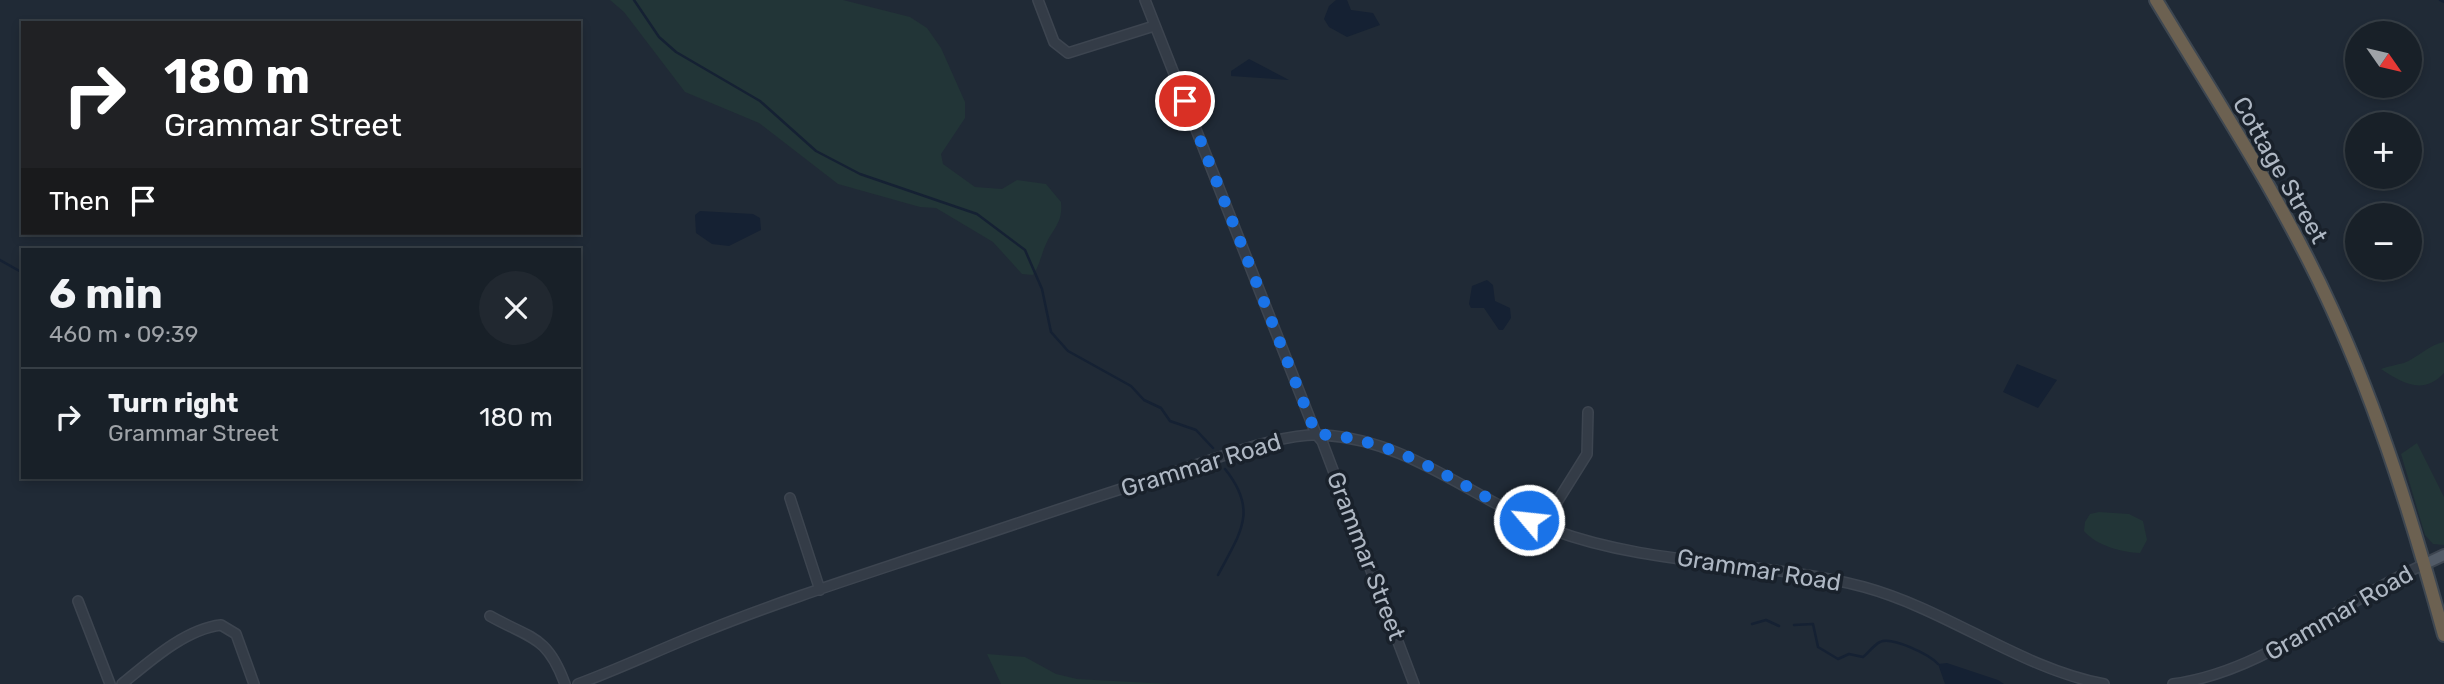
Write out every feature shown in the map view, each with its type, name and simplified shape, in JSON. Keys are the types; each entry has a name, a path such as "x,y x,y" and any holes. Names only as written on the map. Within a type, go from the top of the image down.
{"highway":[{"name":"Cottage Street","path":"2156,0 2299,241 2332,309 2382,431 2425,565 2444,635"}],"main road":[{"path":"2425,565 2444,555"}],"street":[{"path":"1038,0 1054,42 1068,53 1154,26"},
{"name":"Grammar Street","path":"1145,0 1316,434 1322,442 1414,684"},
{"path":"1542,526 1586,458 1589,439 1588,412"},
{"name":"Grammar Road","path":"578,684 707,630 820,590 1117,490 1276,442 1316,434 1360,439 1396,450 1542,526 1620,548 1803,574 1865,587 1946,617 2061,673 2104,684"},
{"path":"790,498 820,590"},
{"name":"Grammar Road","path":"2173,684 2229,672 2251,662 2373,590 2425,565"},
{"path":"78,601 110,684"},
{"path":"490,616 544,644 555,660 565,684"},
{"path":"122,684 150,661 195,634 216,625 227,626 238,638 254,684"}],"shaded area":[{"path":"610,0 843,0 910,17 927,28 941,48 965,102 965,118 941,154 943,164 975,187 1002,189 1017,180 1046,184 1061,202 1059,220 1033,275 1022,274 993,242 936,208 920,207 838,184 759,123 685,92 624,12"},
{"path":"2444,342 2444,373 2429,384 2405,383 2381,369 2404,363"},
{"path":"2417,443 2444,497 2444,545 2433,544 2425,535 2401,454"},
{"path":"2090,514 2129,514 2143,521 2147,540 2140,553 2110,547 2096,541 2084,531"},
{"path":"987,654 1025,657 1056,674 1077,679 1169,684 1001,684"}],"water":[{"path":"1336,0 1347,0 1351,10 1373,13 1380,25 1347,37 1329,27 1324,19 1329,6"},
{"path":"1249,59 1289,80 1231,76 1231,71"},
{"path":"700,211 753,214 760,218 761,230 729,246 712,244 696,233 695,215"},
{"path":"1487,280 1493,285 1495,301 1510,308 1511,318 1503,330 1499,330 1484,308 1471,308 1469,304 1472,286"},
{"path":"2017,364 2057,380 2038,408 2003,392"},
{"path":"1947,663 2004,684 1945,684 1938,664"}],"waterway":[{"path":"634,0 659,37 676,52 760,101 816,151 860,174 977,214 1025,250 1042,289 1051,332 1068,351 1131,386 1144,400 1161,408 1170,421 1196,430 1213,448"},
{"path":"2440,0 2444,2"},
{"path":"0,260 21,272"},
{"path":"1218,575 1239,534 1244,510 1235,484 1225,469"},
{"path":"1752,624 1766,620 1779,626"},
{"path":"1794,625 1813,624 1818,647 1838,659 1849,654 1863,657 1878,643 1886,641 1910,647 1938,664"}],"route":[{"path":"1185,101 1316,434 1374,442 1403,453 1529,520"}]}
